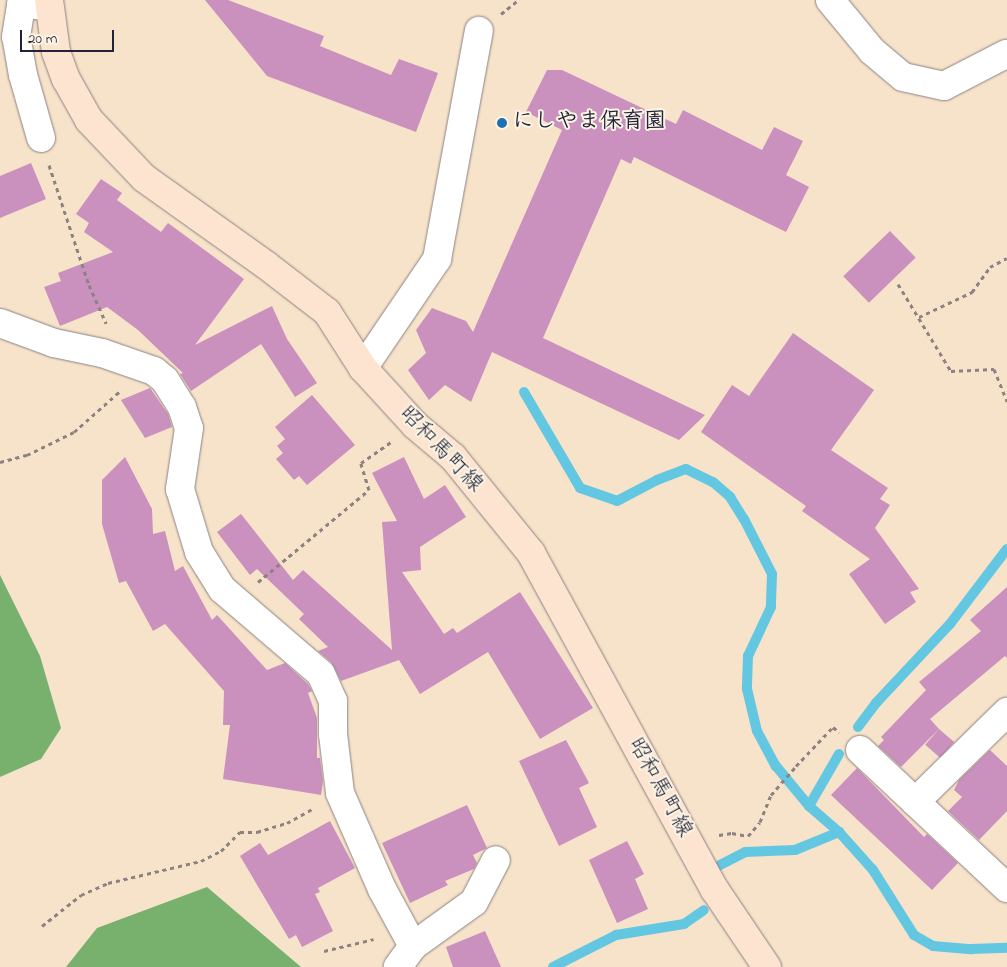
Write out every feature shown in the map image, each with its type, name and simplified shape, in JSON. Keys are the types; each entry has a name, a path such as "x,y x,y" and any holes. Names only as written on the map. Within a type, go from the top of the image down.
{"main road":[{"name":"昭和馬町線","path":"49,3 56,52 66,79 89,120 144,178 327,312 363,368 414,425 453,457 531,553 715,890 767,967"}],"street":[{"path":"830,0 872,51 903,77 944,86 1006,54"},
{"path":"41,138 22,75 16,37 21,4 49,3"},
{"path":"363,368 437,258 479,31"},
{"path":"0,323 54,343 133,364 165,380 182,407 189,428 180,489 183,507 199,552 222,589 321,674 333,700 333,734 340,794 382,889 405,948 474,902 496,860"},
{"path":"915,802 1007,712"},
{"path":"860,750 1007,888"}],"path":[{"path":"0,462 27,455 74,432 133,364 89,285 41,138"},
{"path":"919,317 972,292 990,267 1007,258"},
{"path":"898,284 951,371 994,369 1007,402"},
{"path":"237,600 369,490 361,464 414,425"},
{"path":"711,837 732,833 748,836 760,822 771,794 833,727 860,750"},
{"path":"42,926 81,895 99,887 129,876 176,869 201,862 221,851 240,832 257,832 287,823 340,794"},
{"path":"324,951 405,948"}],"green space":[{"path":"0,575 40,656 61,728 41,759 0,777"},
{"path":"207,887 301,967 66,967 97,928"}],"building":[{"path":"205,0 228,0 324,36 320,46 391,75 399,59 438,73 416,132 267,76"},
{"path":"547,70 562,70 676,124 683,110 762,150 774,127 803,141 786,175 809,187 786,232 634,157 631,164 621,159 543,338 705,415 679,440 492,352 471,402 445,385 429,400 408,370 426,353 416,330 432,308 466,321 473,332 562,130 526,112"},
{"path":"31,163 46,199 0,218 0,176"},
{"path":"101,179 122,193 117,200 161,232 168,223 244,279 195,345 272,306 287,339 317,383 295,397 261,344 191,391 180,374 183,373 138,330 107,307 60,326 44,287 61,281 58,273 113,252 84,232 89,223 76,214"},
{"path":"890,231 916,258 869,303 843,276"},
{"path":"793,333 874,390 831,450 888,488 880,499 890,505 875,528 919,589 910,592 916,602 885,624 849,574 870,559 802,511 806,506 701,432 732,385 749,396"},
{"path":"150,388 168,414 172,427 145,438 121,400"},
{"path":"312,395 355,445 307,485 299,476 294,480 276,459 283,453 277,446 285,439 275,427"},
{"path":"125,457 152,509 153,534 165,531 175,571 183,566 212,620 217,615 267,670 285,663 308,684 312,691 308,693 317,718 317,758 320,758 323,781 321,795 223,779 230,725 223,725 224,691 165,624 153,631 126,581 119,583 102,524 102,480"},
{"path":"404,457 424,499 445,485 466,517 420,547 421,570 402,572 444,634 453,628 457,633 520,592 593,708 540,739 488,652 420,694 399,660 341,681 331,662 318,651 328,647 299,619 304,614 257,569 250,575 217,532 241,514 293,580 303,570 392,650 382,522 397,521 372,473"},
{"path":"1007,587 1007,658 1005,656 930,719 939,729 901,767 878,746 884,740 881,737 926,690 919,682 981,631 970,620"},
{"path":"939,729 954,742 940,758 925,745"},
{"path":"566,740 589,783 579,788 597,827 559,846 519,761"},
{"path":"990,750 1007,766 1007,811 979,840 948,811 962,797 954,790 959,780"},
{"path":"857,768 924,837 927,834 958,863 932,890 831,795"},
{"path":"467,805 487,848 473,855 477,863 474,869 445,881 448,885 410,903 382,843"},
{"path":"330,821 355,868 318,888 320,892 315,894 333,931 302,947 296,935 289,939 240,856 260,843 268,855"},
{"path":"627,841 644,874 635,879 648,909 617,923 589,860"},
{"path":"485,931 501,967 453,967 446,947"}],"waterway":[{"path":"524,392 580,488 617,501 657,480 686,469 713,482 730,497 744,519 772,574 771,607 748,656 747,689 757,731 776,766 809,806 839,832 873,870 914,935 933,946 971,949 1007,948"},
{"path":"858,727 876,703 950,624 1007,549"},
{"path":"809,806 839,754"},
{"path":"720,865 745,852 795,850 839,832"},
{"path":"553,967 616,935 684,924 704,910"}],"place":[{"name":"にしやま保育園","path":"502,123"}]}
